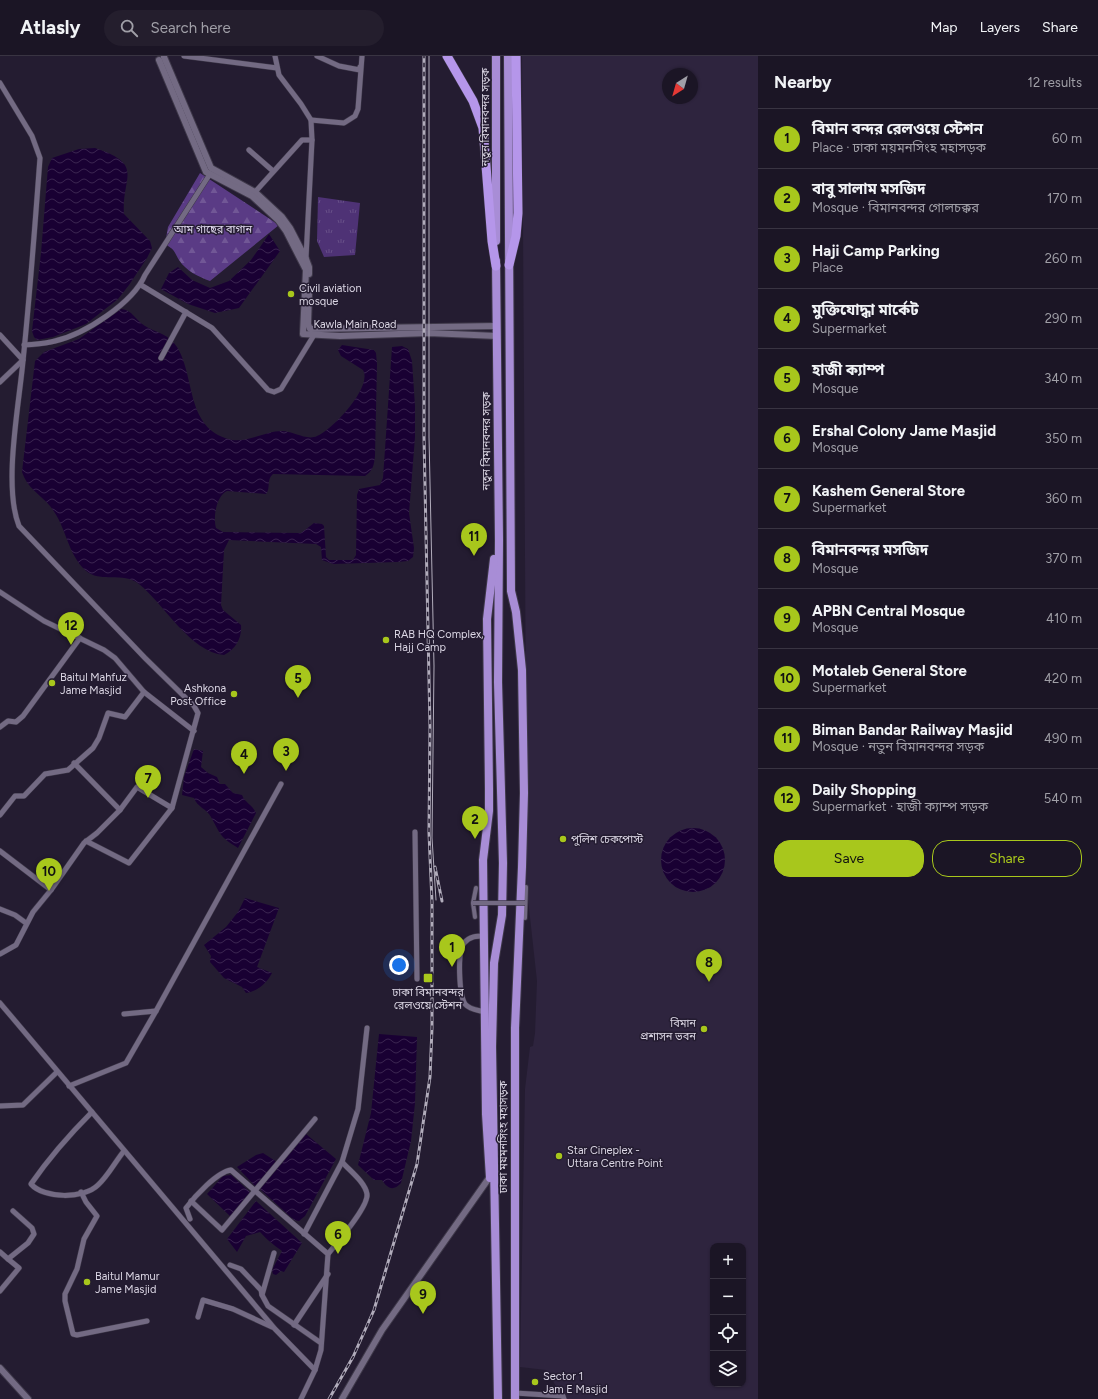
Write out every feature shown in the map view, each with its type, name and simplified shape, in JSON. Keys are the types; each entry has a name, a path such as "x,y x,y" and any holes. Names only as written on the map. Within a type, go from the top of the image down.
{"highway":[{"path":"447,56 473,101 482,128 485,144 490,222 496,266"},
{"name":"নতুন বিমানবন্দর সড়ক","path":"496,56 497,653 503,885"},
{"name":"নতুন বিমানবন্দর সড়ক","path":"508,56 511,591 516,612 522,670 524,793"},
{"path":"509,265 516,236 518,213 516,56"},
{"path":"494,559 487,619 490,734 488,766 489,811 483,860 486,1114 490,1178 495,1198"},
{"name":"ঢাকা ময়মনসিংহ মহাসড়ক","path":"515,1396 515,1028 524,793"},
{"name":"ঢাকা ময়মনসিংহ মহাসড়ক","path":"498,1399 492,1047 494,963 502,916 503,885"}],"street":[{"path":"184,56 277,68"},
{"path":"275,56 279,75 311,120 312,140 306,259"},
{"path":"311,120 344,123 355,116 358,109 362,56 360,70 339,66 317,56"},
{"name":"Kawla Main Road","path":"160,57 206,172 252,196 278,220 286,231 306,270 303,334 340,336 429,333 497,336"},
{"name":"Kawla Main Road","path":"160,57 211,168 255,192 290,228 309,267 308,324 310,329 497,326"},
{"path":"0,83 32,136 40,158 24,360 15,439 12,497 15,516 19,526 145,658 194,706 198,713 172,808 129,863 86,841"},
{"path":"255,192 302,140 312,140"},
{"path":"249,150 273,171"},
{"path":"24,345 57,341 89,327 115,308 141,285 145,275 210,174"},
{"path":"141,285 212,328 268,390 274,392 281,389 314,334"},
{"path":"161,358 186,312"},
{"path":"0,335 24,360"},
{"path":"0,382 24,360"},
{"path":"0,592 44,621 80,638 115,658 144,692 194,731"},
{"path":"0,727 8,721 16,722 23,716 80,638"},
{"path":"0,815 15,796 24,796 45,774 66,770 93,748 99,738 107,715 110,713 120,717 125,717 144,692"},
{"path":"74,763 120,810"},
{"path":"69,1086 126,1063 281,784"},
{"path":"0,954 16,945 33,912 51,890 86,841 97,833 120,810 137,787 172,808"},
{"path":"415,832 417,979"},
{"path":"0,851 51,890"},
{"path":"525,918 526,887"},
{"path":"475,917 474,903 476,888"},
{"path":"474,903 525,903"},
{"path":"0,909 15,915 26,923"},
{"path":"484,936 471,937 463,943 460,954 462,994 465,1003 471,1008 485,1012"},
{"path":"0,1003 275,1329 315,1370"},
{"path":"124,1014 156,1011"},
{"path":"304,1234 342,1162 358,1110 368,1028"},
{"path":"0,1106 23,1105 57,1072"},
{"path":"92,1112 51,1157 31,1184 34,1187 53,1195 61,1196 81,1192 97,1186 124,1151"},
{"path":"191,1201 222,1230 315,1119"},
{"path":"301,1399 315,1370 321,1343 328,1273 328,1254 364,1205 367,1195 364,1187 342,1162"},
{"path":"190,1219 186,1208 191,1201 217,1176 225,1171 231,1170 328,1254"},
{"path":"342,1399 382,1330 490,1178"},
{"path":"81,1192 82,1197 97,1216 84,1239 77,1269 65,1294 73,1334 77,1336 147,1321"},
{"path":"8,1259 28,1244 34,1234 32,1228 13,1211"},
{"path":"0,1252 18,1268 0,1291"},
{"path":"262,1295 274,1253"},
{"path":"230,1265 241,1269 261,1290 268,1306 321,1343"},
{"path":"294,1325 328,1273"},
{"path":"198,1317 203,1300 233,1309 275,1329"},
{"path":"0,1368 28,1399"},
{"path":"515,1396 563,1396 564,1399"}],"shaded area":[{"path":"522,56 758,56 758,1399 564,1399 546,1370 520,1367 525,1089 530,1047 533,1046 535,1033 537,981 527,890"}],"green space":[{"name":"আম গাছের বাগান","path":"200,173 279,225 210,281 185,267 174,251 165,244 168,227"},
{"path":"318,197 360,203 355,255 324,257 317,241"}],"water":[{"path":"95,148 111,154 121,160 126,167 128,174 124,201 124,214 150,241 152,248 129,285 118,299 86,324 53,337 37,340 32,331 41,253 48,167 52,158 79,149"},
{"path":"269,234 280,251 239,308 215,313 188,304 161,289 169,273 178,267 192,280 210,288 229,281 251,260"},
{"path":"121,309 131,313 145,326 167,336 174,343 183,359 197,411 212,431 232,440 246,439 282,431 304,437 317,436 324,432 341,417 357,397 365,377 363,370 341,356 338,350 342,345 374,350 376,353 377,364 375,456 374,465 370,472 365,476 273,474 271,476 266,494 227,491 220,497 216,508 216,528 223,532 301,533 314,523 322,524 324,526 326,557 329,560 353,560 356,555 357,495 359,489 380,485 383,478 392,347 402,346 408,349 412,361 415,406 415,437 409,513 414,548 413,557 408,561 397,562 333,564 322,560 321,547 316,544 229,540 224,550 221,605 223,610 241,625 241,630 239,639 235,646 224,655 212,652 189,636 139,584 133,580 98,576 85,570 74,556 60,522 50,506 30,487 22,472 35,361 44,352 79,339"},
{"path":"194,749 203,751 201,767 208,773 217,777 220,784 225,784 233,793 242,795 256,813 238,848 221,835 209,814 197,804 194,798 182,795 184,777"},
{"path":"693,828 705,830 716,837 723,848 725,860 723,872 716,883 705,890 693,892 681,890 670,883 663,872 661,860 663,848 670,837 681,830"},
{"path":"245,898 279,908 257,967 272,973 262,986 246,993 242,987 224,978 210,962 211,956 204,945 226,927 238,912"},
{"path":"379,1034 417,1037 415,1103 411,1141 401,1183 393,1188 388,1187 382,1180 374,1180 358,1165 371,1113"},
{"path":"306,1134 336,1159 305,1216 299,1221 294,1220 260,1189"},
{"path":"263,1153 277,1162 256,1187 237,1167 256,1155"},
{"path":"231,1175 250,1192 231,1217 207,1194 223,1176"},
{"path":"256,1201 302,1243 284,1272 281,1271 276,1275 273,1274 272,1270 282,1251 260,1232 246,1236 237,1252 227,1239"}],"tram line":[{"path":"429,56 429,437 434,666 432,838 436,900"}],"railway":[{"path":"329,1399 353,1357 374,1310 417,1164 430,1077 432,1028 432,902 429,833 430,727 424,437 424,56"},
{"path":"435,867 442,901"}],"place":[{"name":"Civil aviation mosque","path":"291,294"},
{"name":"Biman Bandar Railway Masjid","path":"474,556"},
{"name":"RAB HQ Complex, Hajj Camp","path":"386,640"},
{"name":"Daily Shopping","path":"71,645"},
{"name":"Baitul Mahfuz Jame Masjid","path":"52,683"},
{"name":"Ashkona Post Office","path":"234,694"},
{"name":"হাজী ক্যাম্প","path":"298,698"},
{"name":"Haji Camp Parking","path":"286,771"},
{"name":"মুক্তিযোদ্ধা মার্কেট","path":"244,774"},
{"name":"Kashem General Store","path":"148,798"},
{"name":"বাবু সালাম মসজিদ","path":"475,839"},
{"name":"পুলিশ চেকপোস্ট","path":"563,839"},
{"name":"Motaleb General Store","path":"49,891"},
{"name":"বিমান বন্দর রেলওয়ে স্টেশন","path":"452,967"},
{"name":"ঢাকা বিমানবন্দর রেলওয়ে স্টেশন","path":"428,978"},
{"name":"বিমানবন্দর মসজিদ","path":"709,982"},
{"name":"বিমান প্রশাসন ভবন","path":"704,1029"},
{"name":"Star Cineplex - Uttara Centre Point","path":"559,1156"},
{"name":"Ershal Colony Jame Masjid","path":"338,1254"},
{"name":"Baitul Mamur Jame Masjid","path":"87,1282"},
{"name":"APBN Central Mosque","path":"423,1314"},
{"name":"Sector 1 Jam E Masjid","path":"535,1382"}]}
